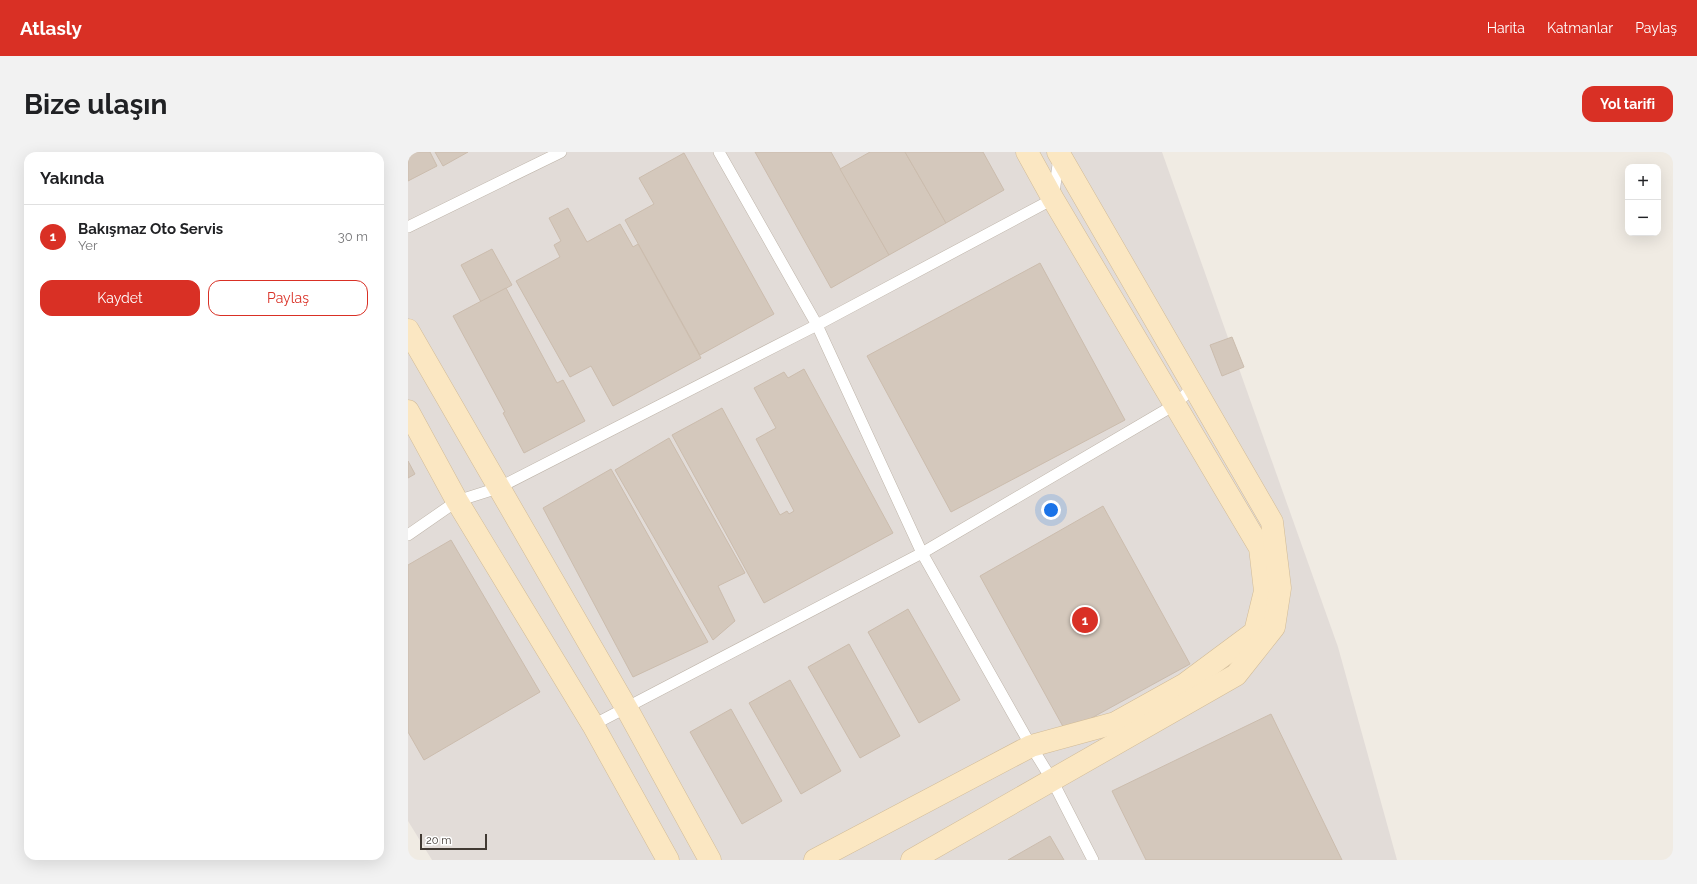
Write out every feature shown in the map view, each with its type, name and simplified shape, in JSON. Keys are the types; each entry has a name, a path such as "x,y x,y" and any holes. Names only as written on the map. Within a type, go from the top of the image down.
{"street":[{"path":"815,860 1031,746 1115,723 1186,684 1255,632 1265,591 1260,548 1176,404 1053,199 1027,152"},
{"path":"912,860 1236,675 1274,627 1280,588 1272,522 1058,153"},
{"path":"408,330 627,709 710,860"},
{"path":"408,411 457,501 593,725 668,860"}],"lane":[{"path":"408,227 561,152"},
{"path":"719,152 817,325 922,552 1031,746 1052,780 1093,860"},
{"path":"408,535 457,501 498,488 817,325 1053,199 1058,153"},
{"path":"593,725 627,709 922,552 1176,404 1194,386"}],"shaded area":[{"path":"408,152 1162,152 1338,647 1397,860 432,860 408,821"}],"building":[{"path":"408,152 430,152 437,166 408,181"},
{"path":"435,152 468,152 443,166"},
{"path":"755,152 831,152 889,255 831,288"},
{"path":"870,152 905,152 946,223 889,255 840,169"},
{"path":"905,152 983,152 1004,190 946,223"},
{"path":"684,153 774,314 700,355 625,220 654,204 639,178"},
{"path":"568,208 587,242 620,224 633,247 638,244 701,358 613,406 591,366 570,377 516,281 560,257 554,245 561,241 549,218"},
{"path":"492,249 512,285 481,302 461,265"},
{"path":"1040,263 1125,420 951,512 867,356"},
{"path":"506,288 557,383 563,380 585,421 524,453 503,413 505,412 453,316"},
{"path":"1232,337 1244,367 1222,376 1210,345"},
{"path":"804,369 893,533 764,603 672,435 722,408 780,515 787,511 789,514 794,511 756,439 776,428 754,388 784,372 788,378"},
{"path":"669,438 745,573 718,586 735,621 713,640 615,470"},
{"path":"408,461 415,474 408,478"},
{"path":"611,469 708,642 633,677 543,508"},
{"path":"1103,506 1190,664 1066,732 980,576"},
{"path":"451,540 540,692 424,760 408,732 408,565"},
{"path":"908,609 960,700 919,723 868,632"},
{"path":"849,644 900,736 860,758 808,667"},
{"path":"790,680 841,771 801,794 749,703"},
{"path":"731,709 782,801 742,824 690,732"},
{"path":"1271,714 1342,860 1146,860 1112,791"},
{"path":"1050,836 1064,860 1008,860"}],"place":[{"name":"Bakışmaz Oto Servis","path":"1085,620"}]}
